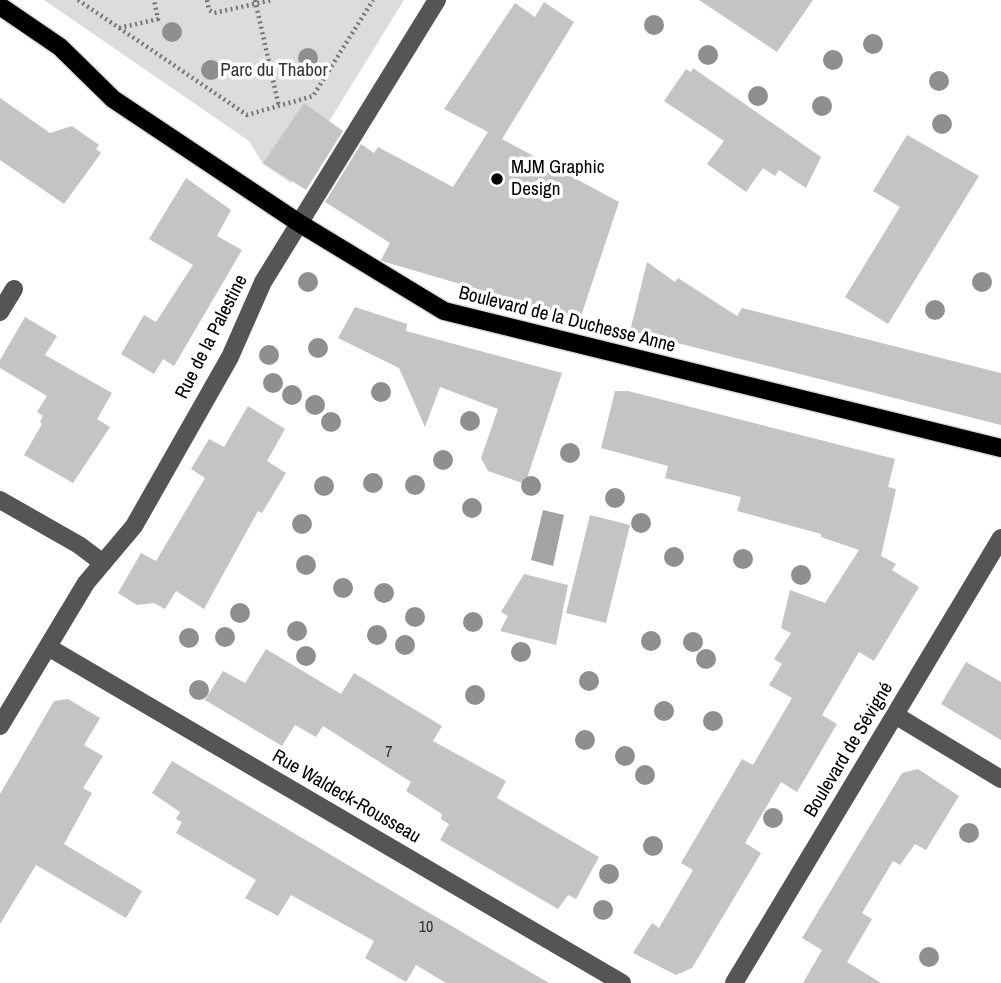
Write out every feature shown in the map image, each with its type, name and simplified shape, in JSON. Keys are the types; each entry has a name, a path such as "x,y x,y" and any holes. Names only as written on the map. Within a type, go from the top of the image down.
{"main road":[{"name":"Boulevard de la Duchesse Anne","path":"0,6 60,47 113,99 299,223 444,311 1001,448"}],"street":[{"name":"Rue de la Palestine","path":"0,726 86,583 134,526 230,356 247,313 299,223 437,0"},
{"path":"0,312 14,289"},
{"path":"0,500 79,545 103,563"},
{"name":"Boulevard de Sévigné","path":"734,983 1001,538"},
{"name":"Rue Waldeck-Rousseau","path":"48,647 622,983"},
{"path":"895,715 1001,779"}],"path":[{"path":"78,0 247,115 313,96 373,0"},
{"path":"119,28 158,19 154,0"},
{"path":"207,0 209,10 214,13 272,0"},
{"path":"256,2 279,107"}],"green space":[{"name":"Parc du Thabor","path":"44,0 404,0 291,183 263,164 249,141"}],"shaded area":[{"path":"543,510 564,515 553,566 531,560"}],"building":[{"path":"699,0 813,0 777,52"},
{"path":"544,2 574,22 502,139 619,202 580,319 385,262 381,260 390,243 325,202 361,144 374,153 378,147 453,187 488,132 444,109 515,3 535,17"},
{"path":"693,68 821,157 806,188 779,170 775,176 763,168 746,192 707,164 724,141 664,101 686,69 691,72"},
{"path":"0,98 50,133 72,126 99,145 96,149 101,153 64,204 0,160"},
{"path":"304,103 343,131 306,190 263,163"},
{"path":"907,135 979,176 888,324 845,297 900,207 873,191"},
{"path":"186,178 231,210 217,236 242,250 174,366 163,359 154,374 121,354 144,315 156,322 193,265 149,239"},
{"path":"647,262 675,282 678,278 737,316 742,308 1001,373 1001,425 630,331"},
{"path":"355,307 407,324 406,331 562,373 525,484 488,471 481,458 498,409 440,387 425,427 399,368 338,338"},
{"path":"25,317 57,336 45,355 112,393 97,419 110,427 73,483 24,455 42,424 40,422 43,416 37,412 47,396 0,368 0,360"},
{"path":"615,391 628,391 895,459 888,487 896,489 881,556 896,564 892,570 919,587 874,661 859,652 822,715 837,724 797,792 781,782 745,843 761,853 692,968 676,975 633,953 652,923 659,928 693,870 681,863 742,759 753,765 792,698 769,685 782,664 774,659 791,633 781,628 790,590 825,603 859,550 821,537 821,534 737,511 741,497 665,478 668,466 601,448"},
{"path":"248,406 285,429 267,461 286,473 262,513 258,511 204,609 176,591 165,609 154,603 137,605 118,593 141,553 156,561 205,478 191,469 209,439 224,447"},
{"path":"590,515 630,525 606,623 566,613"},
{"path":"524,574 568,585 556,645 500,631 508,616 501,612"},
{"path":"266,649 341,694 354,673 442,726 433,741 506,781 497,798 599,857 576,899 568,895 558,909 440,840 449,824 441,819 442,814 406,791 411,782 323,726 316,737 295,725 282,746 205,700 223,671 245,683"},
{"path":"966,662 1001,682 1001,740 941,704"},
{"path":"68,699 100,718 84,745 103,756 83,788 92,793 64,844 142,891 126,918 36,865 0,924 0,794 54,701"},
{"path":"172,761 549,983 446,983 416,965 406,982 365,958 374,941 291,895 278,916 245,898 256,880 176,833 182,822 176,819 180,812 152,793"},
{"path":"918,769 959,796 926,850 915,844 900,865 893,861 862,913 872,919 847,962 881,983 803,983 822,950 802,938 902,773"}],"place":[{"name":"MJM Graphic Design","path":"497,179"}]}
